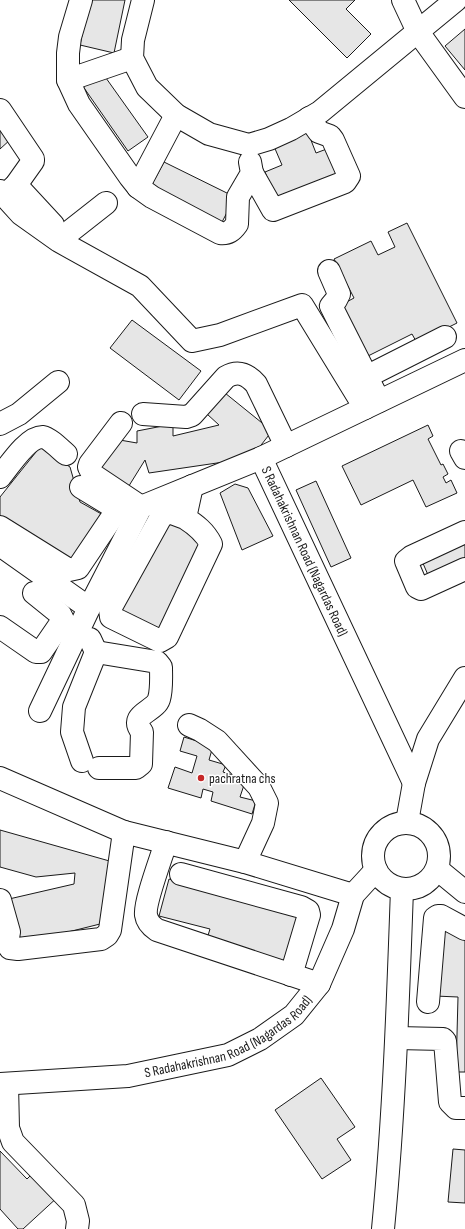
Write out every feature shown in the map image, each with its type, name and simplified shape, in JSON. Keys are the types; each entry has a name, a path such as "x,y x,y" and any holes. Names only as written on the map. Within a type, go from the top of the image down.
{"street":[{"path":"81,0 70,37 68,53 68,80 79,104 138,187 152,197 220,233 225,234 229,233 237,224 238,197 252,173"},
{"path":"143,0 133,40 132,58 147,87 176,115 209,134 248,145 268,139 291,129 320,112 370,69 456,0"},
{"path":"403,0 418,32 465,97"},
{"path":"68,80 132,58"},
{"path":"0,110 34,159 7,190 21,214 140,286 192,341 220,335 302,306 372,405"},
{"path":"138,187 176,115"},
{"path":"248,145 252,173 273,210 347,181 350,176 330,136 319,132 309,118"},
{"path":"61,239 106,204"},
{"path":"329,270 339,294 331,306 366,377 372,405"},
{"path":"366,377 438,340 443,371"},
{"name":"S Radahakrishnan Road (Nagardas Road)","path":"414,783 261,458 465,360"},
{"path":"143,414 186,417 192,415 226,377 232,373 240,373 248,377 256,384 286,446"},
{"path":"0,424 19,414 58,382"},
{"path":"121,423 90,464 89,468 93,475 131,512"},
{"path":"0,477 24,446 42,437 47,438 66,454"},
{"path":"0,527 69,570 78,568 131,512 232,466 261,458"},
{"path":"165,490 197,482"},
{"path":"185,518 197,482"},
{"path":"81,487 131,512"},
{"path":"73,715 43,707 131,512"},
{"path":"168,512 185,518 198,526 208,537 211,544 167,637 160,641 111,617 110,609 161,517 168,512"},
{"path":"465,532 411,557 406,561 417,587 422,589 465,569"},
{"path":"0,545 41,588 63,620 41,652 36,652 0,626"},
{"path":"41,588 85,616 96,652 74,706 72,732 91,765 136,768 141,764 142,732 139,729 138,722 141,716 156,704 159,699 161,667 157,662 96,652"},
{"path":"46,644 67,656"},
{"path":"407,822 414,783 428,739 465,678"},
{"path":"189,725 217,741 259,787 267,803 263,823 245,862"},
{"path":"0,778 124,832 245,862 353,895"},
{"path":"407,822 418,824 428,830 435,838 439,848 440,859 437,869 431,879 423,885 412,889 402,889 391,886 382,879 376,870 373,859 374,848 378,837 386,829 396,824 407,822"},
{"path":"0,900 9,932 8,943 10,948 18,949 101,939 107,935 110,930 124,832"},
{"path":"166,842 146,909 149,923 157,930 319,984"},
{"path":"437,869 465,892"},
{"name":"S Radahakrishnan Road (Nagardas Road)","path":"3,1084 128,1076 228,1055 260,1039 294,1015 319,984 343,929 353,895 376,870"},
{"path":"181,874 300,907 308,911 309,915 291,974"},
{"path":"383,1229 397,1038 402,889"},
{"path":"398,998 428,1000 435,918 441,916 465,929"},
{"path":"397,1038 443,1039 445,1041 450,1102 456,1108 465,1108"},
{"path":"3,1084 8,1128 13,1142 74,1205 78,1221 77,1229"}],"building":[{"path":"89,0 125,0 114,53 80,45"},
{"path":"289,0 355,0 346,9 371,34 347,58"},
{"path":"465,29 465,70 445,46"},
{"path":"101,71 148,137 128,151 82,85"},
{"path":"0,128 11,139 0,149"},
{"path":"307,130 316,153 332,147 342,172 276,200 265,172 282,165 273,144"},
{"path":"164,162 235,197 221,224 150,188"},
{"path":"407,223 457,323 417,343 412,334 364,358 339,306 354,298 334,259 371,241 378,255 395,247 388,232"},
{"path":"132,320 201,371 179,400 110,348"},
{"path":"225,393 272,431 251,458 149,473 145,460 127,489 95,475 114,439 137,443 137,431 173,424 173,436 219,425 207,414"},
{"path":"428,425 433,436 428,439 441,465 443,464 448,474 443,477 446,483 451,480 457,493 426,507 413,480 361,505 342,466"},
{"path":"40,447 70,467 80,502 105,516 73,565 0,518 0,497"},
{"path":"316,481 351,558 331,567 296,490"},
{"path":"235,484 248,488 273,536 242,550 220,493"},
{"path":"166,520 203,540 160,635 116,613"},
{"path":"465,534 465,565 431,582 419,554"},
{"name":"pachratna chs","path":"184,737 213,746 209,760 226,765 223,772 232,775 231,781 244,785 240,797 256,801 252,814 211,801 213,792 203,789 201,798 168,788 175,767 192,773 197,756 180,751"},
{"path":"0,830 113,862 104,923 20,944 9,899 74,884 75,873 36,877 0,867"},
{"path":"169,879 299,913 286,963 206,942 210,929 159,916"},
{"path":"437,925 465,934 465,1072 456,1072 458,997 435,996"},
{"path":"321,1078 355,1127 337,1139 351,1160 322,1179 275,1110"},
{"path":"453,1149 465,1150 465,1203 448,1202"},
{"path":"0,1151 27,1179 37,1169 60,1195 23,1229 18,1229 0,1209"}],"place":[{"name":"pachratna chs","path":"201,778"}]}
